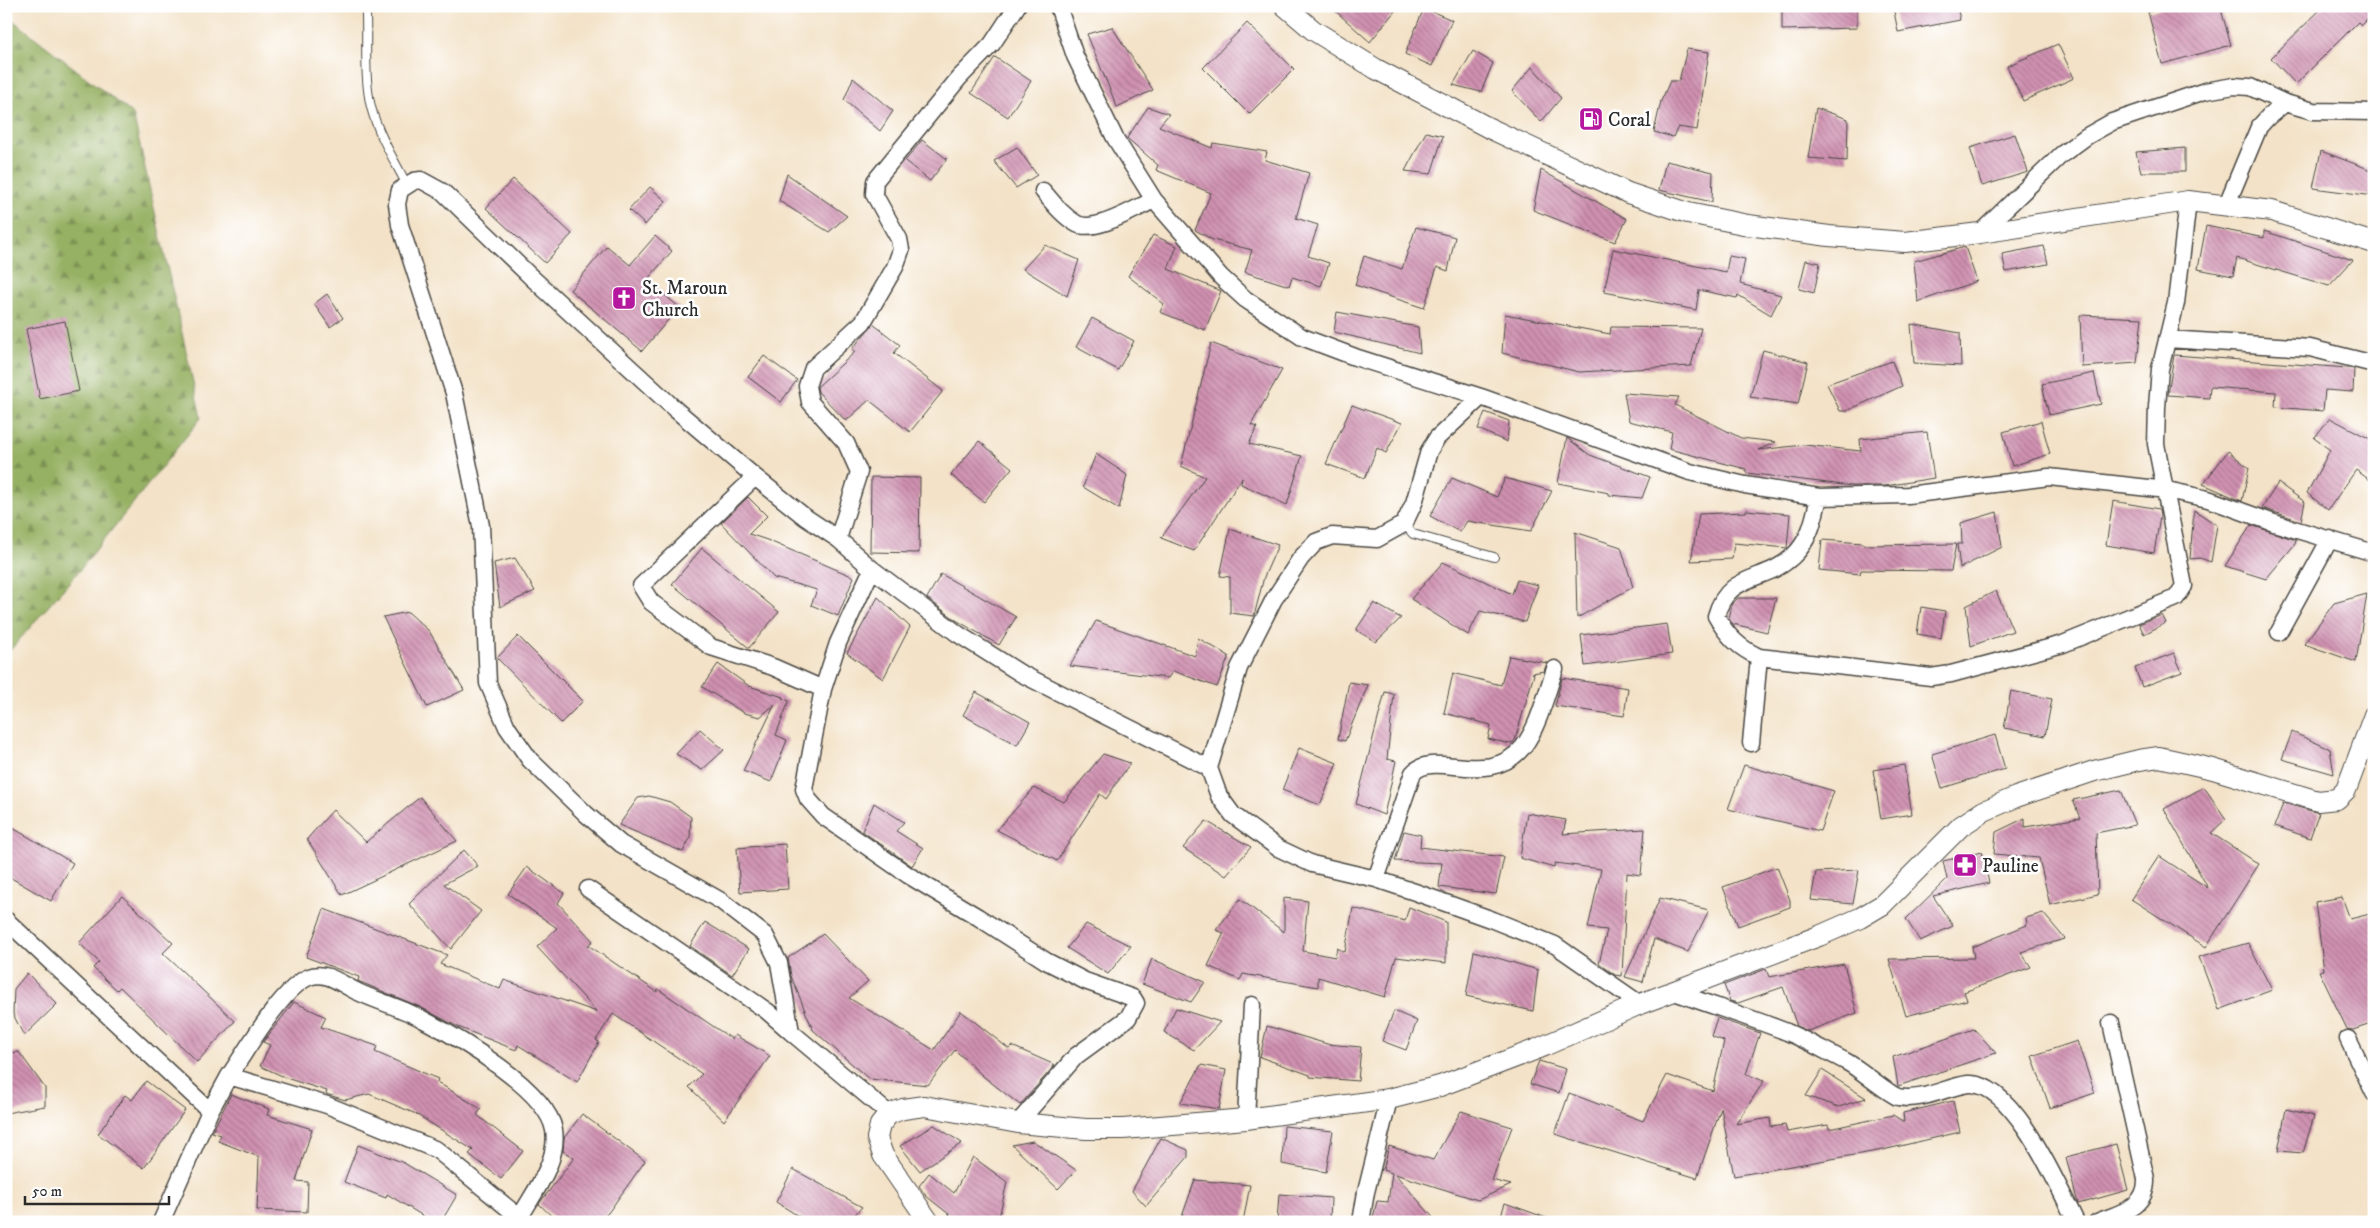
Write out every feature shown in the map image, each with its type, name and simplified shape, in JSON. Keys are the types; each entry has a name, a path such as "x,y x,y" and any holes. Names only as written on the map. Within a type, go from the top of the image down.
{"street":[{"path":"838,539 859,472 846,443 810,402 807,386 814,368 863,322 895,267 901,250 900,239 874,194 874,181 947,93 992,44 1017,6"},
{"path":"1058,6 1074,56 1115,138 1154,200 1214,269 1245,300 1302,337 1355,357 1481,397 1690,472 1745,485 1819,497 1908,495 2049,477 2167,490 2208,499 2274,523 2330,538 2374,553"},
{"path":"1285,6 1313,30 1376,69 1489,128 1628,193 1688,213 1748,225 1829,236 1905,242 1980,233 2188,201 2227,204 2272,211 2374,243"},
{"path":"1980,233 2061,155 2112,122 2205,91 2234,86 2250,87 2285,103 2324,112 2374,112"},
{"path":"2227,204 2260,127 2268,117 2285,103"},
{"path":"791,1032 779,963 765,935 721,902 621,844 586,814 530,760 507,727 488,683 481,526 454,393 400,225 397,204 400,190 407,185 421,180 443,192 530,276 661,397 805,517 838,539 872,569 958,634 1020,673 1209,768"},
{"path":"1044,191 1063,214 1078,224 1087,227 1111,220 1154,200"},
{"path":"1819,497 1806,540 1792,557 1774,569 1735,587 1721,600 1716,616 1730,638 1744,650 1759,657 1931,677 1951,674 2064,644 2176,598 2184,586 2167,490 2156,444 2156,407 2160,369 2176,303 2188,201"},
{"path":"2167,339 2310,348 2374,364"},
{"path":"1481,397 1436,438 1422,467 1414,502 1404,524 1377,539 1332,536 1316,542 1301,558 1274,599 1239,668 1209,768 1219,796 1228,808 1257,834 1312,864 1376,879 1493,920 1555,945 1640,1004"},
{"path":"755,477 641,586 651,602 711,647 773,667 823,689"},
{"path":"2279,632 2330,538"},
{"path":"872,569 838,643 823,689 804,789 808,799 823,816 908,876 978,917 1046,961 1085,981 1133,998 1136,1003 1128,1018 1076,1056 1018,1123"},
{"path":"1751,743 1759,657"},
{"path":"1376,879 1413,774 1426,765 1466,768 1492,767 1506,762 1522,748 1529,737 1555,669"},
{"path":"930,1222 883,1155 877,1138 880,1125 889,1114 924,1106 1018,1123 1086,1129 1123,1129 1246,1119 1389,1099 1457,1079 1537,1049 1672,991 1819,936 1860,918 1882,905 1961,826 1984,811 2016,797 2094,771 2139,760 2159,758 2213,769 2318,801 2337,799 2346,790 2374,715"},
{"path":"588,889 767,1011 889,1114"},
{"path":"6,920 210,1111"},
{"path":"161,1222 210,1111 229,1076 298,982 312,976 331,977 357,992 423,1019 489,1058 513,1076 546,1112 554,1130 554,1152 523,1219 438,1150 327,1105 229,1076"},
{"path":"1672,991 1788,1032 1851,1064 1897,1096 1925,1096 1968,1084 1980,1085 1992,1090 2017,1116 2039,1147 2076,1222"},
{"path":"1246,1119 1252,1005"},
{"path":"2097,1222 2129,1209 2142,1199 2146,1191 2146,1179 2111,1024"},
{"path":"2348,1039 2374,1093"},
{"path":"1361,1222 1366,1192 1389,1099"}],"lane":[{"path":"366,15 367,85 372,108 380,132 407,185"},
{"path":"1404,524 1413,534 1434,542 1494,557"}],"green space":[{"path":"6,15 133,114 201,418 79,571 6,655"}],"building":[{"path":"1330,6 1399,6 1370,42"},
{"path":"1782,6 1857,6 1857,28 1782,30"},
{"path":"1893,6 1957,6 1960,20 1898,32"},
{"path":"2170,6 2220,6 2231,45 2162,64 2148,12"},
{"path":"2324,6 2374,6 2374,12 2361,25 2358,22 2296,84 2271,58"},
{"path":"1424,8 1452,20 1432,66 1405,54"},
{"path":"1247,23 1294,69 1249,114 1203,68"},
{"path":"1112,27 1153,90 1117,107 1087,34"},
{"path":"2058,44 2074,78 2023,101 2007,66"},
{"path":"1687,49 1709,52 1697,130 1678,127 1673,137 1654,132 1661,101 1670,81 1679,81"},
{"path":"1473,51 1493,63 1481,92 1453,85"},
{"path":"995,57 1031,81 1008,117 971,93"},
{"path":"1532,67 1561,98 1541,122 1512,91"},
{"path":"853,78 893,111 880,131 844,100"},
{"path":"1148,107 1169,114 1159,126 1212,148 1213,143 1267,152 1265,160 1309,173 1296,218 1318,225 1308,256 1329,263 1321,286 1292,277 1289,286 1245,272 1252,250 1213,240 1195,230 1211,193 1156,170 1158,165 1127,138"},
{"path":"1816,108 1848,119 1847,161 1808,158"},
{"path":"1426,132 1443,136 1431,174 1405,171"},
{"path":"2015,134 2028,172 1982,186 1970,148"},
{"path":"922,140 947,159 930,181 905,161"},
{"path":"1017,147 1037,175 1016,188 994,161"},
{"path":"2185,148 2185,172 2141,172 2136,152"},
{"path":"2321,151 2374,171 2374,196 2313,188"},
{"path":"1666,161 1713,172 1712,202 1659,190"},
{"path":"1541,170 1627,219 1615,242 1533,210"},
{"path":"787,174 847,216 829,232 779,201"},
{"path":"513,179 572,234 545,263 486,208"},
{"path":"650,187 666,201 645,225 629,210"},
{"path":"2206,226 2264,238 2264,231 2353,260 2329,286 2237,258 2233,276 2198,269"},
{"path":"1416,227 1455,237 1448,271 1437,267 1424,308 1355,285 1364,256 1402,269"},
{"path":"1153,235 1177,246 1168,269 1221,291 1205,330 1160,312 1164,304 1128,276"},
{"name":"St. Maroun Church","path":"655,236 672,251 647,280 679,307 642,351 570,290 607,246 630,265"},
{"path":"1045,245 1079,260 1067,296 1023,269"},
{"path":"2044,246 2048,264 2006,272 2002,254"},
{"path":"1965,247 1977,281 1918,302 1914,261"},
{"path":"1613,249 1726,272 1729,256 1745,259 1740,284 1781,295 1771,315 1738,295 1737,298 1699,290 1696,310 1604,292"},
{"path":"1806,260 1820,263 1814,293 1799,289"},
{"path":"327,294 343,318 330,327 314,304"},
{"path":"1337,312 1418,327 1420,353 1334,332"},
{"path":"1505,314 1610,334 1611,327 1701,328 1691,366 1579,372 1502,353"},
{"path":"2080,315 2142,318 2137,363 2082,367"},
{"path":"1092,318 1134,341 1118,370 1076,347"},
{"path":"65,321 79,391 40,399 26,329"},
{"path":"873,324 900,345 894,353 943,391 910,432 869,400 846,421 818,392 817,387 855,352 852,349"},
{"path":"1911,324 1960,333 1961,366 1914,363"},
{"path":"1211,343 1282,370 1251,425 1257,427 1249,444 1302,456 1287,505 1241,484 1242,478 1194,551 1161,538 1205,477 1181,466"},
{"path":"1763,350 1808,362 1798,404 1750,397"},
{"path":"2174,355 2354,369 2353,392 2325,390 2323,411 2275,407 2276,392 2210,387 2209,398 2168,395"},
{"path":"764,356 797,380 781,402 748,377"},
{"path":"1892,361 1902,386 1846,411 1840,411 1827,384"},
{"path":"2094,373 2101,404 2049,415 2042,384"},
{"path":"1624,393 1679,397 1675,405 1741,438 1776,442 1758,450 1804,445 1861,451 1860,439 1927,432 1934,478 1885,486 1852,486 1746,473 1746,469 1669,449 1672,432 1629,421"},
{"path":"1352,405 1402,423 1386,453 1377,448 1365,478 1326,464"},
{"path":"1485,412 1509,421 1507,442 1478,429"},
{"path":"2330,418 2374,441 2374,483 2356,470 2328,510 2307,493 2330,450 2314,438"},
{"path":"2041,421 2050,454 2012,466 2003,432"},
{"path":"1567,438 1590,455 1650,477 1642,498 1609,495 1609,493 1558,483"},
{"path":"979,441 1012,468 984,502 951,475"},
{"path":"2228,451 2249,468 2242,501 2203,484"},
{"path":"1096,454 1127,475 1119,509 1083,487"},
{"path":"871,477 920,478 919,553 870,552"},
{"path":"1452,478 1497,497 1505,478 1552,491 1531,531 1467,521 1460,532 1430,516"},
{"path":"2278,483 2305,502 2301,521 2262,508"},
{"path":"748,497 767,516 749,534 854,577 838,616 811,605 817,590 774,578 721,523"},
{"path":"2113,501 2159,509 2160,517 2154,553 2106,545"},
{"path":"1746,510 1790,514 1787,548 1734,543 1732,559 1691,561 1699,514 1746,512"},
{"path":"2194,510 2217,525 2211,562 2200,558 2190,559"},
{"path":"1997,512 2002,547 1960,568 1957,544 1962,544 1961,523"},
{"path":"2251,525 2296,540 2295,544 2266,579 2225,566"},
{"path":"1230,529 1278,545 1264,577 1254,616 1230,613 1230,577 1220,576"},
{"path":"1575,532 1621,547 1633,587 1577,618"},
{"path":"1822,540 1863,543 1863,545 1956,544 1951,571 1861,570 1860,574 1819,570"},
{"path":"702,548 779,612 749,648 672,584"},
{"path":"515,558 535,591 500,607 494,563"},
{"path":"1443,562 1512,594 1517,580 1538,585 1525,622 1480,611 1468,635 1411,599"},
{"path":"941,574 1016,617 999,645 956,620 927,598"},
{"path":"1996,591 2013,631 1971,646 1966,606"},
{"path":"2367,594 2356,662 2304,644 2334,603"},
{"path":"878,597 910,627 883,679 847,653"},
{"path":"1738,598 1776,598 1767,632 1733,624 1729,619 1732,604"},
{"path":"1374,603 1401,618 1376,642 1356,630"},
{"path":"1921,607 1945,611 1941,638 1917,634"},
{"path":"408,612 429,631 464,690 427,707 383,617"},
{"path":"2162,615 2166,623 2144,634 2139,624"},
{"path":"1096,621 1195,656 1198,638 1229,656 1217,687 1173,671 1168,678 1070,666"},
{"path":"1667,624 1672,654 1585,666 1581,635"},
{"path":"518,636 583,701 561,723 497,658"},
{"path":"2174,653 2182,672 2142,687 2135,668"},
{"path":"1509,656 1547,663 1544,671 1532,673 1534,674 1515,740 1511,744 1488,739 1491,725 1444,713 1453,673 1501,685"},
{"path":"718,664 749,686 783,697 789,701 776,735 787,740 771,782 743,771 775,704 760,717 744,713 702,687"},
{"path":"1562,678 1628,688 1624,716 1555,706"},
{"path":"1349,682 1368,685 1345,741 1338,739"},
{"path":"2011,691 2052,699 2045,736 2004,728"},
{"path":"976,692 1030,722 1017,745 963,715"},
{"path":"1385,692 1394,694 1387,759 1396,761 1384,815 1356,804"},
{"path":"700,729 724,750 702,770 676,754"},
{"path":"2292,732 2330,749 2334,774 2282,759"},
{"path":"1995,735 2005,769 1942,788 1932,754"},
{"path":"1299,748 1337,763 1320,805 1282,790"},
{"path":"1103,754 1130,763 1106,799 1100,794 1057,861 997,830 1034,788 1064,802"},
{"path":"1744,765 1834,791 1820,831 1728,809"},
{"path":"1904,765 1912,814 1881,819 1873,770"},
{"path":"2204,787 2226,819 2211,833 2259,864 2206,947 2131,899 2159,856 2208,888 2164,809"},
{"path":"2121,790 2135,825 2096,833 2098,894 2050,905 2039,858 1994,854 1996,832 2025,818 2025,827 2080,818 2073,800"},
{"path":"649,796 670,802 691,817 690,838 683,852 619,825 638,798"},
{"path":"420,797 457,841 342,895 307,839 333,810 366,842"},
{"path":"874,803 904,822 896,831 923,848 912,866 862,831"},
{"path":"2283,803 2319,813 2310,838 2275,826"},
{"path":"1527,813 1566,820 1563,834 1645,829 1641,875 1627,873 1622,976 1615,975 1599,963 1607,930 1588,928 1601,869 1555,863 1554,868 1520,858"},
{"path":"1206,821 1251,847 1226,876 1183,848"},
{"path":"6,824 73,863 51,901 6,875"},
{"path":"1404,831 1421,835 1420,847 1504,857 1496,894 1439,887 1442,863 1395,861"},
{"path":"785,844 788,889 740,892 737,848"},
{"path":"464,850 478,866 444,884 481,911 451,949 409,904"},
{"path":"1982,852 1989,883 1933,896 1953,926 1920,941 1906,919 1947,879 1943,861"},
{"path":"527,867 564,893 558,903 593,941 588,945 657,992 658,989 732,1039 735,1035 770,1056 724,1121 689,1087 702,1074 613,1014 596,1040 599,1042 577,1082 518,1045 516,1050 458,1027 420,1007 358,981 359,977 306,957 324,909 447,955 440,964 500,989 504,980 597,1012 537,947 557,928 508,894"},
{"path":"1777,867 1790,900 1790,907 1738,926 1723,887"},
{"path":"1859,870 1853,904 1811,900 1816,872"},
{"path":"122,896 173,943 163,953 235,1021 197,1062 120,987 117,990 93,968 99,962 79,943"},
{"path":"2342,897 2350,919 2374,913 2374,1023 2353,1030 2347,1029 2319,971 2324,970 2315,902"},
{"path":"1284,898 1308,901 1303,951 1335,957 1337,948 1345,952 1353,908 1405,921 1409,907 1446,922 1446,963 1396,957 1385,997 1318,977 1318,987 1243,974 1240,980 1208,966 1224,933 1216,930 1240,899 1284,932"},
{"path":"1660,898 1709,910 1688,952 1654,939 1643,982 1625,977"},
{"path":"2043,913 2065,939 2021,952 2031,967 1964,992 1967,1000 1906,1016 1889,959 1974,958 1972,947 2027,925 2026,918"},
{"path":"705,922 749,949 732,975 690,946"},
{"path":"1086,924 1131,946 1108,974 1067,948"},
{"path":"823,934 868,981 849,998 934,1050 961,1011 1009,1049 1012,1046 1055,1065 1020,1105 984,1077 955,1050 928,1085 869,1079 813,1030 791,976 788,958"},
{"path":"2248,943 2272,990 2219,1010 2199,957"},
{"path":"1474,951 1538,970 1533,1011 1466,996"},
{"path":"1152,959 1205,982 1191,1002 1142,984"},
{"path":"1844,964 1857,1013 1808,1031 1797,1026 1783,987 1738,1003 1730,1001 1724,985 1766,969 1769,977"},
{"path":"27,973 57,1004 24,1036 13,1014 14,989"},
{"path":"294,1002 326,1017 321,1027 377,1046 375,1052 438,1079 437,1082 481,1109 477,1115 523,1151 501,1179 469,1154 473,1150 416,1114 369,1094 345,1100 326,1094 327,1091 289,1079 260,1066 270,1045 263,1042"},
{"path":"1176,1008 1220,1022 1194,1050 1164,1032"},
{"path":"1394,1011 1417,1021 1406,1050 1382,1041"},
{"path":"1717,1018 1760,1033 1746,1074 1764,1081 1736,1124 1770,1118 1771,1127 1785,1125 1787,1132 1828,1125 1829,1129 1893,1115 1904,1122 1903,1113 1953,1101 1960,1132 1883,1150 1734,1176 1721,1108 1697,1178 1555,1134 1569,1093 1643,1121 1667,1075 1713,1091 1724,1041 1711,1036"},
{"path":"1267,1026 1327,1044 1361,1047 1358,1081 1310,1077 1310,1075 1260,1057"},
{"path":"1974,1029 1996,1053 1898,1086 1893,1057"},
{"path":"2077,1041 2095,1093 2050,1108 2032,1056"},
{"path":"19,1052 45,1088 45,1106 6,1113 6,1053"},
{"path":"1539,1061 1566,1069 1559,1093 1530,1084"},
{"path":"1201,1065 1226,1070 1219,1109 1180,1103"},
{"path":"1822,1070 1866,1098 1839,1107 1806,1096"},
{"path":"146,1081 185,1110 144,1168 98,1134 125,1095 132,1100"},
{"path":"231,1094 269,1109 267,1115 312,1129 296,1181 308,1182 307,1212 257,1210 259,1157 218,1141 221,1135 212,1132"},
{"path":"2286,1109 2314,1116 2303,1153 2278,1151"},
{"path":"1461,1111 1512,1127 1492,1180 1511,1185 1478,1200 1395,1174 1437,1222 1372,1222 1377,1201 1388,1202 1392,1173 1383,1170 1389,1146 1433,1160"},
{"path":"582,1114 645,1161 608,1213 598,1222 558,1222 539,1204 574,1158 563,1151 564,1138"},
{"path":"934,1125 962,1143 920,1171 900,1146"},
{"path":"1284,1126 1333,1131 1326,1172 1282,1164"},
{"path":"1161,1138 1188,1150 1188,1157 1146,1206 1132,1191"},
{"path":"1033,1141 1076,1170 1058,1189 1012,1145"},
{"path":"2116,1144 2128,1190 2078,1204 2066,1157"},
{"path":"358,1145 404,1163 457,1195 441,1222 433,1222 387,1194 386,1198 344,1182"},
{"path":"973,1157 1007,1182 998,1222 959,1222 926,1196 919,1186 929,1173 954,1193"},
{"path":"793,1169 862,1207 848,1222 808,1222 776,1202"},
{"path":"1195,1180 1250,1185 1243,1222 1180,1222"},
{"path":"1279,1194 1331,1198 1330,1222 1277,1222"},
{"path":"1505,1203 1552,1220 1552,1222 1499,1222"}],"place":[{"name":"Coral","path":"1591,119"},
{"name":"St. Maroun Church","path":"624,298"},
{"name":"Pauline","path":"1965,865"}]}
